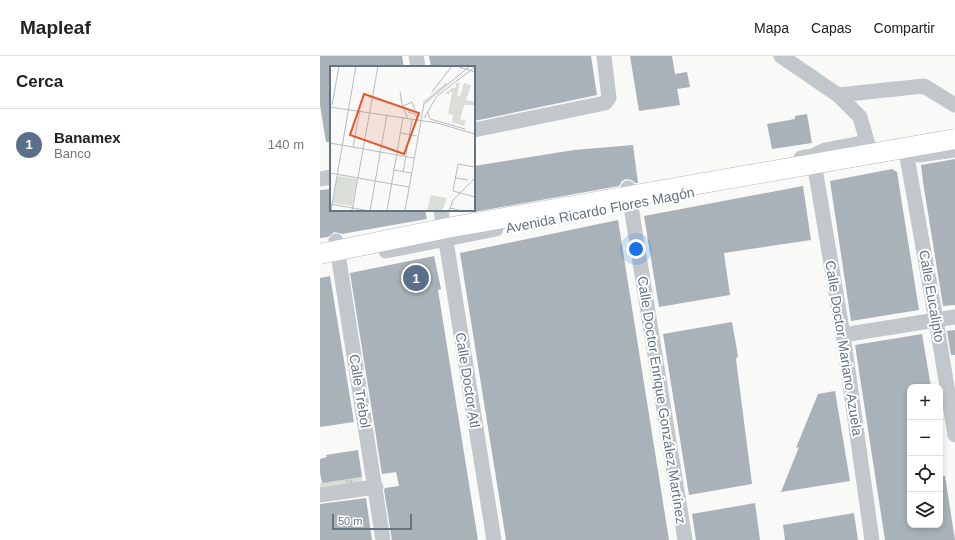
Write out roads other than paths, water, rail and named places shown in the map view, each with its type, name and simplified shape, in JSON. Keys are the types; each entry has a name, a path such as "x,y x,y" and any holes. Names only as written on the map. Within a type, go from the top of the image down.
{"main road":[{"name":"Avenida Ricardo Flores Magón","path":"320,254 447,228 955,139"}],"street":[{"path":"416,56 418,66"},
{"path":"475,130 605,103 609,98 604,56"},
{"path":"781,56 838,95 860,117 873,155"},
{"path":"838,95 924,86 955,105"},
{"name":"Avenida Ricardo Flores Magón","path":"475,210 818,159 873,155 908,157 955,150"},
{"name":"Avenida Ricardo Flores Magón","path":"320,263 630,203 818,159 873,155"},
{"name":"Calle Eucalipto","path":"908,157 955,435"},
{"name":"Calle Doctor Mariano Azuela","path":"818,159 872,540"},
{"path":"320,178 330,177"},
{"name":"Calle Doctor Enrique González Martínez","path":"628,188 685,540"},
{"name":"Avenida Ricardo Flores Magón","path":"320,244 442,215 470,211"},
{"name":"Calle Doctor Atl","path":"442,215 494,540"},
{"name":"Calle Trébol","path":"336,241 376,487 383,540"},
{"path":"842,335 955,317"},
{"path":"320,495 376,487"}],"place":[{"name":"Banamex","path":"416,278"}]}
